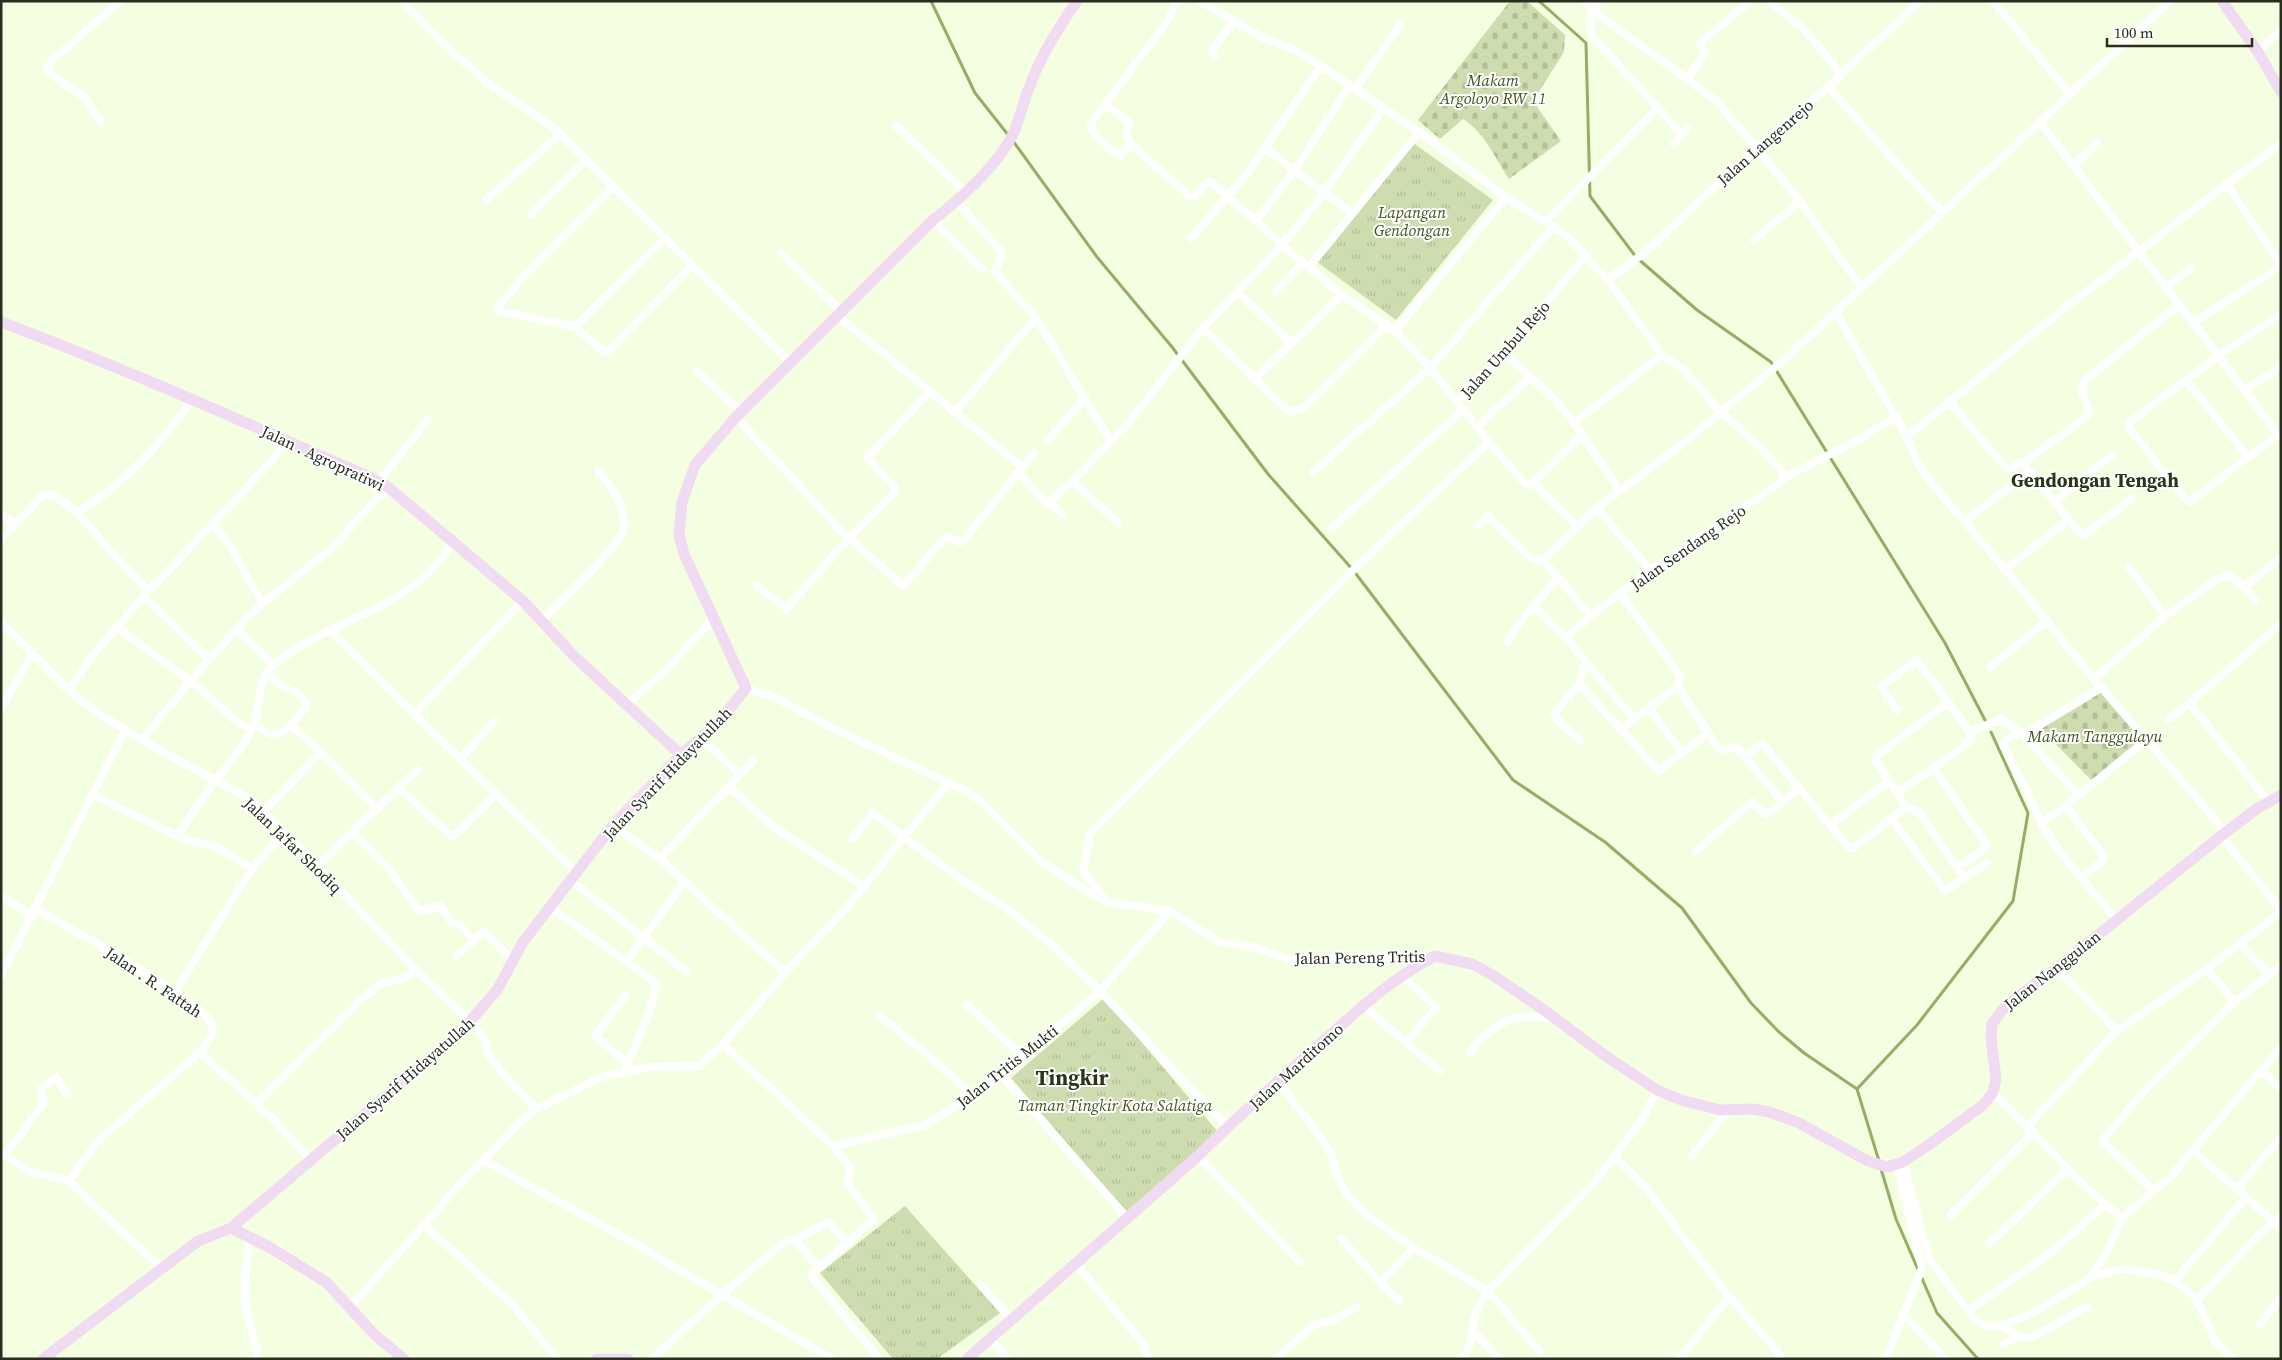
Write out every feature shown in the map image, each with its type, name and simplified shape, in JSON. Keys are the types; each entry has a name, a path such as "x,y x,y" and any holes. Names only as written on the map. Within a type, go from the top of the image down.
{"street":[{"path":"101,122 85,98 49,74 47,68 48,64 120,1"},
{"path":"402,1 444,44 486,82 530,109 560,134 791,363"},
{"path":"746,688 684,554 679,535 682,502 695,465 738,415 933,220 967,192 1006,147 1039,62 1077,1"},
{"path":"1131,144 1120,156 1094,134 1091,128 1092,123 1167,22 1177,1"},
{"path":"1200,1 1267,40 1293,49 1321,66 1419,132 1506,197 1567,236 1608,280 1662,355 1680,366 1720,411 1760,447 1783,472 1785,477"},
{"path":"1584,1 1592,10 1717,101 1800,201 1861,287"},
{"path":"1598,1 1592,10 1590,25 1592,36 1658,108 1684,130 1674,144"},
{"path":"1687,79 1705,53 1700,42 1750,1"},
{"path":"1769,1 1805,30 1842,74"},
{"name":"Jalan Langenrejo","path":"1608,280 1644,253 1920,1"},
{"path":"1993,1 2069,93"},
{"path":"1479,524 1488,516 1530,557 1543,560 1597,508 1681,445 1784,359 2170,1"},
{"path":"2222,1 2258,52 2281,92"},
{"path":"1215,56 1212,51 1233,21"},
{"path":"1256,221 1295,170 1352,87 1401,24"},
{"path":"2258,52 2281,30"},
{"path":"1191,238 1228,197 1266,149 1321,66"},
{"path":"1828,87 1942,213"},
{"path":"1105,104 1127,121 1129,125 1126,136 1131,144 1190,198 1194,197 1210,181 1342,295 1395,331 1430,368 1456,402"},
{"path":"781,253 840,314 1020,469 1044,504 1051,503 1111,442 1175,366 1203,328 1282,244 1324,192 1384,108"},
{"path":"1546,221 1658,108"},
{"path":"2040,122 2218,356 2279,432 2193,500 2186,502 2128,426 2130,422 2218,356 2281,314"},
{"path":"896,126 967,192"},
{"path":"1275,292 1306,265 1419,132"},
{"path":"486,200 560,134"},
{"path":"2074,165 2097,142"},
{"path":"1907,437 1949,401 2281,143"},
{"path":"1266,149 1352,213"},
{"path":"531,214 586,160"},
{"path":"2193,323 2281,266 2226,184"},
{"path":"613,187 535,264 496,307 499,311 575,327 603,351 607,352 692,266"},
{"path":"1395,331 1506,197"},
{"path":"1754,240 1800,201"},
{"path":"957,202 1002,251 995,272 1036,318 1111,442"},
{"path":"933,220 982,269"},
{"path":"1313,472 1430,368 1554,226"},
{"path":"575,327 664,239"},
{"name":"Jalan Umbul Rejo","path":"1533,483 1525,484 1456,402 1505,353 1586,255"},
{"path":"2166,287 2191,268"},
{"path":"1238,292 1291,343"},
{"path":"1255,378 1342,295"},
{"path":"2023,464 2086,417 2089,409 2081,389 2085,380 2179,305"},
{"path":"1835,311 1897,416 1917,461 1933,485 2005,569 2223,834 2281,911 2207,969 2117,1031 2031,1129 1950,1216"},
{"path":"954,413 1036,318"},
{"name":"Jalan . Agropratiwi","path":"1,322 73,349 193,399 383,484 523,601 574,656 681,755"},
{"path":"1203,328 1286,409 1296,412 1302,409 1387,324"},
{"path":"1505,353 1556,401 1574,423 1620,491"},
{"path":"1574,423 1662,355"},
{"path":"2245,390 2281,367"},
{"path":"697,370 849,538 899,584 905,586 946,537 960,542 964,540 1034,452"},
{"path":"1477,427 1530,377"},
{"path":"2186,380 2248,457"},
{"path":"756,586 786,609 849,538 896,491 869,461 868,457 930,392"},
{"path":"1048,440 1085,398"},
{"path":"77,512 111,488 145,458 193,399"},
{"path":"1949,401 2005,467 2009,469 2020,462 2023,464 2082,535 2131,499"},
{"path":"1331,529 1463,410"},
{"name":"Jalan Sendang Rejo","path":"1566,638 1591,616 1780,483 1785,477 1823,456 1860,439 1897,416"},
{"path":"142,740 189,681 263,603 330,550 383,484 427,420"},
{"path":"1577,526 1533,483 1582,436"},
{"path":"68,690 117,627 272,461 286,440"},
{"path":"1107,902 1083,871 1090,833 1348,575 1489,442"},
{"path":"2054,502 2112,455"},
{"path":"542,620 609,551 622,533 623,522 620,504 610,485 598,471"},
{"path":"1965,521 2030,472"},
{"path":"1073,481 1118,523"},
{"path":"1,538 45,494 51,494 77,512 146,594 209,659"},
{"path":"1051,503 1063,515"},
{"path":"1597,508 1651,572"},
{"path":"1,514 14,524"},
{"path":"2005,569 2069,520"},
{"path":"213,524 233,550 263,603"},
{"path":"177,836 216,780 231,763 253,726 257,701 268,672 274,665 307,641 379,607 414,586 436,566 454,542"},
{"path":"2244,587 2281,557"},
{"path":"1543,560 1591,616"},
{"path":"2129,567 2165,616"},
{"path":"2094,678 2165,616 2216,580 2228,575 2244,587 2255,601"},
{"path":"1507,641 1533,606 1558,578"},
{"path":"1621,594 1675,668 1680,676 1678,687 1721,750 1736,747 1783,802"},
{"path":"414,714 523,601"},
{"path":"1533,606 1566,638 1586,664 1634,718"},
{"path":"627,705 666,670 714,618"},
{"path":"1990,667 2047,621"},
{"name":"Jalan Ja'far Shodiq","path":"1,622 68,690 102,716 250,799 285,832 417,971 471,1022 486,1041 487,1053 505,1076 536,1109"},
{"path":"2169,719 2281,624"},
{"path":"117,627 203,691 237,722 253,726 274,736 280,734 290,725 304,709 306,703 304,698 291,689 282,686 268,672"},
{"path":"237,630 274,665"},
{"path":"331,631 496,794 573,876 687,972"},
{"path":"1,708 33,654"},
{"path":"1897,710 1881,686 1917,660 1950,702 1970,732 1971,737 1968,743 1897,793"},
{"path":"1580,741 1554,716 1558,707 1579,684 1586,664"},
{"path":"1579,684 1657,771 1708,733"},
{"path":"1621,729 1678,687"},
{"path":"2102,687 2021,733 2005,740 2003,745 2041,822 2057,848 2116,919"},
{"name":"Jalan Pereng Tritis","path":"746,688 776,698 828,726 949,782 979,800 1038,859 1091,894 1107,902 1170,911 1220,942 1257,948 1291,960 1435,956"},
{"name":"Jalan Syarif Hidayatullah","path":"43,1359 164,1269 198,1241 231,1228 460,1033 497,990 512,959 523,942 613,824 681,755 718,723 746,688"},
{"path":"2192,701 2193,709 2268,802"},
{"path":"1950,702 1876,756 1875,759 1906,807 1920,813 1964,878"},
{"path":"1649,708 1682,753"},
{"path":"460,759 496,720"},
{"path":"1970,732 1997,720 2005,721 2021,733 2079,795"},
{"path":"290,725 321,752 378,808"},
{"path":"1,976 125,730"},
{"path":"701,738 740,774"},
{"path":"2041,822 2066,806 2146,740"},
{"path":"1744,757 1763,744 1851,849 1906,807"},
{"path":"263,812 321,752"},
{"path":"660,860 753,761"},
{"path":"1933,767 1987,845 1986,848 1957,868"},
{"path":"317,866 418,769"},
{"path":"1830,825 1889,781"},
{"path":"349,1308 483,1160 522,1120 536,1109 602,1077 626,1068 698,1066 723,1044 785,973 865,887 949,782"},
{"path":"729,787 771,825 865,887"},
{"path":"400,788 451,836 456,834 496,794"},
{"path":"1696,851 1751,802 1768,814 1799,788"},
{"path":"93,795 188,841 213,845 253,869"},
{"name":"Jalan Nanggulan","path":"1993,1092 1996,1079 1991,1037 1992,1024 2006,1005 2057,968 2223,834 2281,795"},
{"path":"2066,806 2104,857 2102,861 2081,878"},
{"path":"852,838 873,814 1050,943 1100,992 1227,1128"},
{"path":"1892,819 1945,891 1987,863"},
{"path":"613,824 660,860 785,973"},
{"path":"175,992 253,869 285,832"},
{"path":"354,832 389,869 419,911 441,906 452,923 460,924 474,941"},
{"path":"626,962 684,882"},
{"name":"Jalan . R. Fattah","path":"1,895 118,956 175,992 197,1008 210,1022 211,1034 200,1052 98,1141 69,1181"},
{"path":"550,907 657,984 649,1011 626,1068"},
{"name":"Jalan Tritis Mukti","path":"833,1146 925,1125 1001,1075 1100,992 1170,911"},
{"path":"456,956 486,932 512,959"},
{"path":"2240,944 2270,975"},
{"path":"1435,956 1482,968 1555,1018 1607,1057 1658,1090 1680,1100 1728,1110 1753,1109 1797,1122 1868,1161 1895,1165 1962,1121 1983,1105 1993,1092 2031,1129 2067,1169 2122,1218"},
{"name":"Jalan Marditomo","path":"967,1359 1128,1219 1278,1081 1363,1006 1401,975 1435,956"},
{"path":"2154,1191 2103,1144 2103,1139 2145,1090 2234,1002 2281,966"},
{"path":"2057,968 2117,1031"},
{"path":"2207,969 2234,1002"},
{"path":"256,1103 363,998 380,984 402,979 417,971"},
{"path":"1401,975 1437,1007 1406,1042"},
{"path":"626,995 595,1036 626,1068"},
{"path":"967,1005 1023,1056"},
{"path":"1363,1006 1440,1071"},
{"path":"880,1016 927,1054 972,1095"},
{"path":"1471,1053 1477,1042 1508,1019 1555,1018"},
{"path":"723,1044 833,1146 852,1168 847,1183 874,1217 872,1222 819,1267 812,1277 879,1359"},
{"path":"2091,1277 2107,1252 2122,1218 2154,1191 2193,1151 2281,1048"},
{"path":"200,1052 256,1103 311,1160"},
{"path":"2262,1072 2281,1089"},
{"path":"1001,1075 1128,1219"},
{"path":"67,1094 56,1077 40,1089 44,1103 3,1153 28,1171 69,1181 125,1235 164,1269"},
{"path":"1278,1081 1331,1153 1336,1174 1346,1194 1367,1215 1414,1248 1488,1291 1540,1352"},
{"path":"1462,1359 1472,1341 1474,1318 1478,1307 1488,1291 1594,1182 1615,1157 1644,1116 1658,1090"},
{"path":"1692,1156 1728,1110"},
{"path":"2237,1189 2281,1138"},
{"path":"2193,1151 2278,1225"},
{"path":"1198,1156 1300,1262"},
{"path":"1615,1157 1647,1188 1730,1297 1769,1341 1782,1359"},
{"path":"483,1160 625,1238 832,1359"},
{"path":"1886,1359 1922,1268 1895,1165"},
{"path":"1895,1165 1929,1258 1968,1311 1982,1324 1988,1326 2000,1325 2026,1316 2091,1277 2124,1269 2157,1274 2175,1281 2197,1300 2216,1341 2232,1359"},
{"path":"1989,1244 2067,1169"},
{"path":"2175,1281 2246,1197"},
{"path":"1968,1311 2054,1250 2106,1204"},
{"path":"2197,1300 2259,1235 2278,1225 2281,1215"},
{"path":"654,1359 721,1295 787,1240 795,1240 828,1222 848,1243"},
{"path":"424,1225 512,1304 557,1359"},
{"path":"231,1228 252,1237 326,1282 375,1335 404,1359"},
{"path":"252,1237 245,1260 244,1273 247,1316 257,1351 257,1359"},
{"path":"1341,1238 1380,1283 1399,1301"},
{"path":"795,1240 819,1267"},
{"path":"1380,1283 1414,1248"},
{"path":"1076,1264 1143,1343 1148,1359"},
{"path":"982,1286 1012,1320"},
{"path":"1679,1359 1730,1297"},
{"path":"2260,1324 2281,1297"},
{"path":"1276,1359 1314,1325 1331,1322 1357,1306"},
{"path":"2000,1325 2018,1336 2030,1338 2087,1307"},
{"path":"1904,1313 1944,1359"},
{"path":"1473,1330 1500,1359"},
{"path":"2003,1344 2018,1336"},
{"path":"990,1339 1008,1359"},
{"path":"597,1359 628,1359"}],"green space":[{"name":"Makam Argoloyo RW 11","path":"1510,1 1527,1 1565,35 1564,52 1533,101 1561,141 1509,179 1478,131 1463,119 1440,139 1418,120"},
{"name":"Lapangan Gendongan","path":"1412,142 1493,200 1396,320 1317,262"},
{"name":"Makam Tanggulayu","path":"2102,692 2142,739 2092,781 2041,729"},
{"name":"Taman Tingkir Kota Salatiga","path":"1104,998 1218,1132 1126,1212 1011,1078"},
{"path":"905,1206 1000,1313 937,1359 893,1359 820,1273"}],"waterway":[{"path":"931,1 975,93 1009,136"},
{"path":"1539,1 1586,43 1590,196 1636,257 1697,310 1771,362 1945,643 1986,722"},
{"path":"1013,141 1097,257 1172,347 1268,474 1353,570 1513,780 1605,842 1682,908 1751,1003 1779,1032 1804,1053 1857,1089 1879,1161"},
{"path":"1857,1089 1917,1025 2013,901 2028,813 1991,732"},
{"path":"1881,1169 1896,1219 1937,1313 1978,1359"}],"district":[{"name":"Gendongan Tengah","path":"2095,480"},
{"name":"Tingkir","path":"1072,1078"}]}
